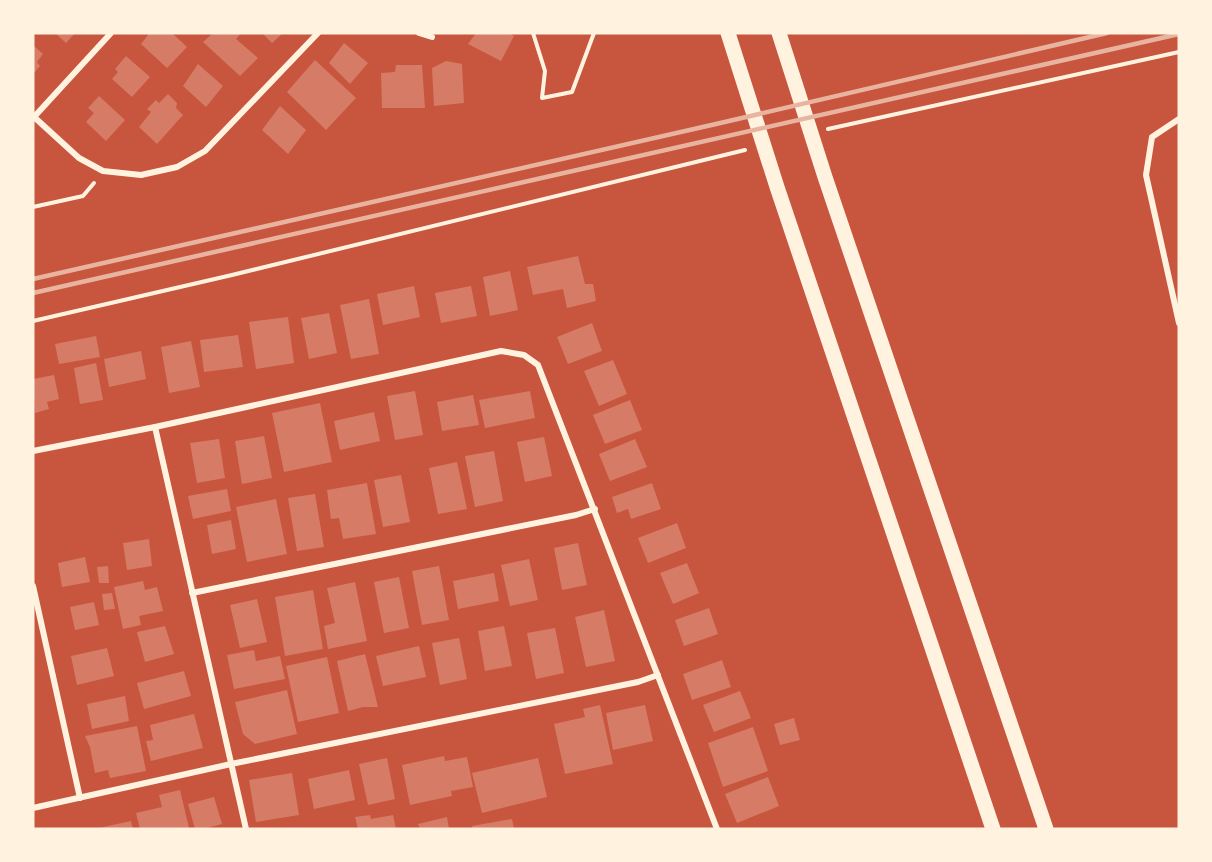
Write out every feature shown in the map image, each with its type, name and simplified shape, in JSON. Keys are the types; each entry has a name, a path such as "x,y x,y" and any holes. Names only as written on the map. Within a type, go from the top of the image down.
{"main road":[{"path":"728,33 777,187 993,829"},
{"path":"780,37 825,177 1046,829"}],"street":[{"path":"111,33 34,117 79,158 103,171 141,175 177,167 205,151 318,33"},
{"path":"419,33 432,37"},
{"path":"1179,119 1152,137 1146,175 1179,323"},
{"path":"33,451 155,427 501,351 524,355 538,365 717,829"},
{"path":"155,427 246,829"},
{"path":"192,592 576,515 595,508"},
{"path":"33,586 80,798"},
{"path":"33,808 231,764 638,682 658,675"}],"path":[{"path":"533,33 545,70 542,98 572,92 594,33"},
{"path":"824,130 1179,52"},
{"path":"33,321 232,275 747,149"},
{"path":"33,207 84,196 103,171"}],"building":[{"path":"55,33 75,33 66,43"},
{"path":"146,33 172,33 187,47 167,68 141,44 148,35"},
{"path":"213,33 241,33 236,39 258,58 240,76 203,42"},
{"path":"262,33 283,33 272,43"},
{"path":"476,33 509,33 514,36 501,61 468,44"},
{"path":"344,43 368,63 350,84 329,63"},
{"path":"33,45 43,54 37,62 40,66 33,74"},
{"path":"126,56 150,77 132,97 112,79 118,72 115,69"},
{"path":"315,60 356,98 326,130 287,92"},
{"path":"446,61 462,64 464,103 434,106 432,68"},
{"path":"198,64 223,86 206,107 183,86"},
{"path":"396,65 422,65 425,108 382,108 381,73 395,72"},
{"path":"168,94 177,103 176,108 183,115 157,144 139,127 151,112 147,109 156,100 159,103"},
{"path":"99,96 125,120 106,141 86,122 94,113 88,108"},
{"path":"280,106 306,130 288,154 262,130"},
{"path":"578,256 585,284 593,284 596,301 567,308 563,289 533,295 527,267"},
{"path":"510,271 518,310 490,316 483,277"},
{"path":"414,286 420,317 383,325 377,294"},
{"path":"471,286 477,316 441,323 435,293"},
{"path":"369,299 379,354 351,359 340,305"},
{"path":"329,313 337,353 309,359 301,318"},
{"path":"288,317 294,363 256,369 249,322"},
{"path":"592,323 602,351 568,364 557,337"},
{"path":"238,335 243,367 204,372 200,340"},
{"path":"96,336 100,357 59,364 55,344"},
{"path":"191,341 200,387 169,393 161,347"},
{"path":"141,351 146,379 109,387 104,359"},
{"path":"613,360 627,394 599,406 584,371"},
{"path":"96,363 103,400 80,404 74,368"},
{"path":"54,375 59,399 47,402 49,409 35,413 33,379"},
{"path":"415,391 423,435 395,440 387,396"},
{"path":"530,391 535,418 485,428 479,400"},
{"path":"473,395 479,425 442,431 437,402"},
{"path":"630,400 642,430 605,444 593,415"},
{"path":"320,403 332,462 284,472 272,413"},
{"path":"374,412 380,441 340,450 334,421"},
{"path":"264,436 272,478 242,484 235,441"},
{"path":"544,437 552,476 525,482 517,442"},
{"path":"219,439 225,478 197,483 190,443"},
{"path":"635,439 647,467 610,481 599,454"},
{"path":"494,451 503,501 475,507 465,456"},
{"path":"457,462 467,509 438,514 429,468"},
{"path":"401,475 410,522 383,527 374,480"},
{"path":"367,483 376,534 343,539 339,518 331,519 327,490"},
{"path":"652,483 661,509 631,519 628,509 617,513 612,497"},
{"path":"227,489 231,511 193,519 188,496"},
{"path":"315,494 324,547 297,551 288,498"},
{"path":"276,499 287,554 247,562 236,507"},
{"path":"231,520 236,549 212,554 207,525"},
{"path":"677,523 686,548 648,563 638,538"},
{"path":"149,539 152,566 127,570 123,543"},
{"path":"578,543 587,585 562,590 554,548"},
{"path":"85,557 90,582 62,587 58,563"},
{"path":"529,559 538,600 510,606 501,565"},
{"path":"687,563 699,593 673,604 660,573"},
{"path":"108,566 109,583 99,583 97,567"},
{"path":"439,566 449,620 422,625 412,571"},
{"path":"494,573 499,601 458,609 453,581"},
{"path":"399,577 409,628 384,633 374,582"},
{"path":"143,581 145,590 157,587 163,611 139,616 141,625 123,629 114,587"},
{"path":"355,582 367,641 328,649 324,626 335,623 327,588"},
{"path":"313,590 323,649 285,656 275,597"},
{"path":"112,593 115,609 104,610 102,594"},
{"path":"257,599 267,642 240,648 230,605"},
{"path":"94,602 99,625 75,630 70,607"},
{"path":"709,608 718,634 684,646 675,620"},
{"path":"604,610 615,661 586,667 575,617"},
{"path":"165,626 174,654 145,662 137,632"},
{"path":"504,626 512,666 485,671 478,631"},
{"path":"555,628 564,673 536,679 527,633"},
{"path":"459,638 467,679 440,685 432,643"},
{"path":"419,646 426,677 383,686 376,656"},
{"path":"107,648 114,676 77,685 71,656"},
{"path":"254,650 256,661 280,656 285,679 234,689 227,655"},
{"path":"365,654 378,707 363,707 348,711 337,661"},
{"path":"327,657 339,713 298,722 286,666"},
{"path":"722,660 731,687 692,700 683,674"},
{"path":"184,671 191,696 144,709 137,683"},
{"path":"287,690 297,734 255,744 243,734 235,702"},
{"path":"740,691 751,718 714,732 703,705"},
{"path":"125,696 129,721 92,729 87,704"},
{"path":"600,705 613,764 565,774 554,724 585,717 583,709"},
{"path":"645,705 653,741 613,750 606,713"},
{"path":"194,714 203,748 151,761 146,741 153,740 150,725"},
{"path":"794,718 800,740 780,745 774,724"},
{"path":"137,726 146,771 110,778 108,770 95,773 90,747 85,736"},
{"path":"753,727 768,771 723,787 708,743"},
{"path":"444,756 445,761 467,757 473,787 451,791 452,796 410,805 402,765"},
{"path":"387,758 395,799 368,805 359,764"},
{"path":"538,758 547,797 482,813 472,773"},
{"path":"349,770 355,800 314,809 308,779"},
{"path":"292,773 299,815 256,822 249,780"},
{"path":"768,777 779,806 737,823 725,794"},
{"path":"180,790 189,828 140,829 136,813 162,807 159,795"},
{"path":"214,797 222,824 195,829 188,804"},
{"path":"370,815 371,819 393,815 396,829 358,829 355,817"},
{"path":"447,817 449,829 420,829 418,824"},
{"path":"512,819 514,829 473,829 472,826"},
{"path":"131,821 133,829 99,828"}],"railway":[{"path":"33,279 1107,33"},
{"path":"33,293 1179,34"}]}
